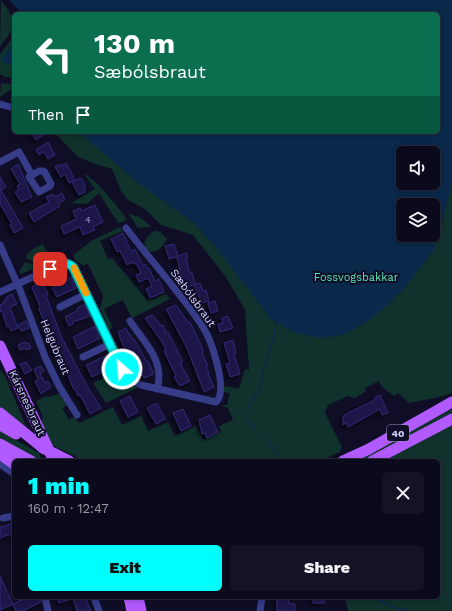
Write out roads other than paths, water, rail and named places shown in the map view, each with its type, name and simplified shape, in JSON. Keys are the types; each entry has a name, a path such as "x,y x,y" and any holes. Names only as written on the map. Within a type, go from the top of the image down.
{"main road":[{"name":"Kársnesbraut","path":"0,346 53,459"},
{"name":"40","path":"347,459 452,402"},
{"path":"0,413 37,444"},
{"name":"40","path":"376,459 452,418"},
{"path":"0,425 65,459"},
{"path":"0,444 27,459"},
{"path":"0,454 12,463"},
{"path":"129,599 132,611"},
{"path":"138,599 141,611"}],"street":[{"path":"0,104 10,107"},
{"path":"0,162 19,152 32,175"},
{"name":"Sæbólsbraut","path":"0,292 65,263 73,267 122,369 130,379 141,385 215,402 219,399 222,383 208,338 203,327 126,228"},
{"name":"Helgubraut","path":"0,245 18,284 45,357 59,386 77,415"},
{"path":"60,307 86,294"},
{"path":"130,321 155,357 160,368 158,389"},
{"path":"83,357 110,344"},
{"path":"0,464 12,473"},
{"path":"3,518 12,516"},
{"path":"45,599 48,611"},
{"path":"95,599 99,611"},
{"path":"260,611 262,599"}],"water":[{"path":"9,0 452,0 452,184 440,228 440,198 396,198 396,242 436,242 434,250 403,290 378,313 362,325 342,335 321,338 295,333 271,319 217,249 195,224 137,182 86,138 79,134 440,134 440,12 20,12"},
{"path":"12,45 12,65 5,63 1,59"}],"waterway":[{"path":"248,409 261,385 264,365 274,338 276,322"},
{"path":"246,419 255,429"},
{"path":"263,437 271,445 280,459"},
{"path":"377,599 392,607 409,611"}],"park label":[{"name":"Fossvogsbakkar","path":"356,277"}]}
